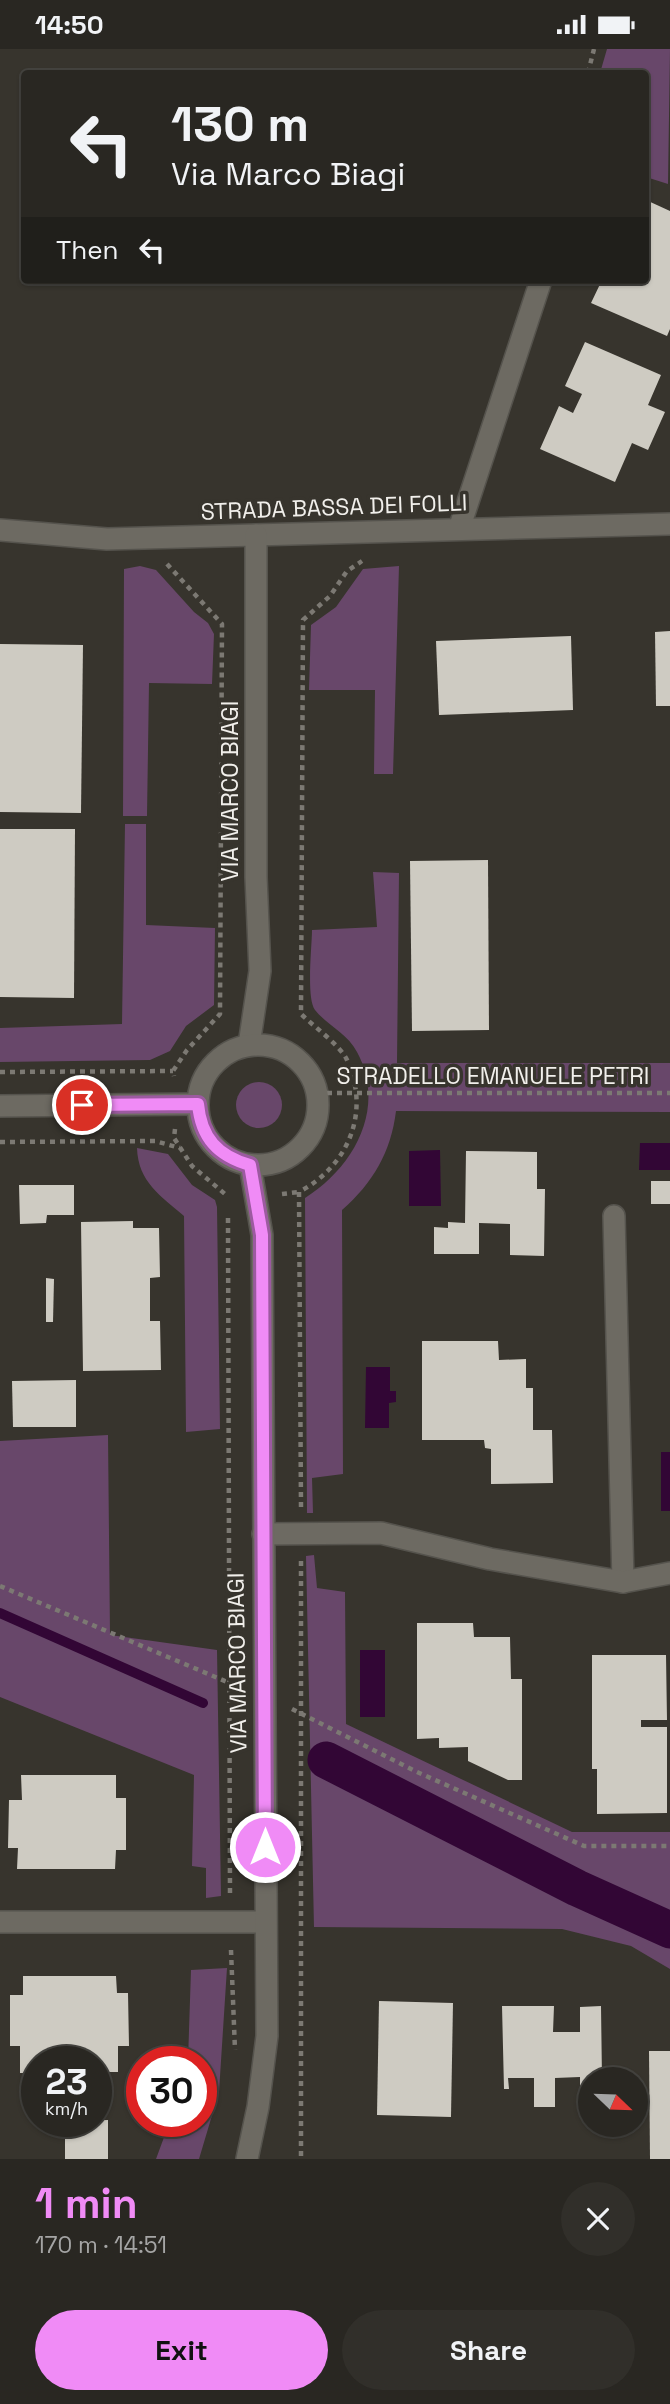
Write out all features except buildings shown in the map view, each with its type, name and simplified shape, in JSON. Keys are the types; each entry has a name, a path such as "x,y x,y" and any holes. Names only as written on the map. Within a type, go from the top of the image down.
{"street":[{"path":"459,529 540,284"},
{"name":"STRADA BASSA DEI FOLLI","path":"0,530 107,539 670,522"},
{"name":"VIA MARCO BIAGI","path":"249,1045 260,971 256,877 256,535"},
{"path":"249,1045 268,1046 285,1051 300,1062 311,1076 317,1093 317,1112 312,1131 302,1146 287,1158 269,1164 250,1165 233,1160 218,1151 189,1104 208,1072 233,1050 249,1045"},
{"path":"0,1106 189,1104"},
{"name":"VIA MARCO BIAGI","path":"247,2159 258,2107 267,2036 262,1235 250,1165"},
{"path":"614,1216 623,1583"},
{"path":"263,1534 381,1532 490,1559 623,1583 670,1573"},
{"path":"0,1922 265,1922"}],"path":[{"path":"589,70 594,49"},
{"path":"301,2159 299,1192 321,1181 347,1149 356,1094 346,1057 300,1014 303,620 330,596 347,571 371,554"},
{"path":"157,562 166,564 222,624 220,1014 187,1050 173,1072"},
{"path":"0,1072 173,1072"},
{"path":"173,1072 189,1104 174,1138 192,1166 228,1196"},
{"name":"STRADELLO EMANUELE PETRI","path":"317,1093 670,1093"},
{"path":"0,1142 155,1141 180,1147"},
{"path":"228,1208 228,1683 230,1923 235,2055"},
{"path":"0,1586 264,1696 417,1772 584,1846 670,1846"}],"shaded area":[{"path":"607,49 670,49 668,184 649,178 649,70 601,70"},
{"path":"140,566 156,570 194,612 208,623 214,634 212,684 149,683 147,816 123,816 124,569"},
{"path":"399,566 393,774 374,774 375,690 309,690 311,625 336,607 363,569"},
{"path":"125,824 146,824 146,925 215,928 214,1005 186,1026 170,1051 150,1060 0,1062 0,1028 122,1024"},
{"path":"373,872 399,873 397,1063 670,1063 670,1112 396,1111 390,1140 379,1166 363,1189 342,1210 343,1474 312,1478 313,1513 307,1513 305,1198 323,1185 351,1153 367,1115 368,1094 365,1073 353,1045 315,1010 312,1004 312,930 377,927"},
{"path":"259,1082 275,1089 282,1105 275,1121 259,1128 243,1121 236,1105 243,1089"},
{"path":"640,1143 670,1143 670,1170 639,1170"},
{"path":"137,1148 168,1154 192,1185 215,1200 220,1429 186,1432 184,1216 159,1195 146,1179 138,1160"},
{"path":"440,1150 441,1206 409,1206 409,1151"},
{"path":"366,1367 390,1367 390,1391 396,1391 396,1402 389,1403 389,1428 365,1428"},
{"path":"108,1435 110,1635 217,1650 221,1896 206,1898 206,1868 192,1866 194,1775 0,1697 0,1441"},
{"path":"661,1452 670,1452 670,1511 661,1511"},
{"path":"314,1555 317,1588 345,1592 346,1724 572,1832 670,1832 670,1969 631,1946 562,1929 314,1927 306,1556"},
{"path":"360,1650 385,1650 385,1717 360,1717"},
{"path":"227,1968 217,2099 217,2046 188,2046 191,1970"},
{"path":"164,2137 206,2137 199,2159 156,2159"}],"waterway":[{"path":"0,1613 203,1703"},
{"path":"326,1760 577,1888 670,1930"}],"route":[{"path":"82,1105 198,1104 200,1121 207,1138 218,1151 233,1160 250,1165 262,1235 265,1847"}]}
